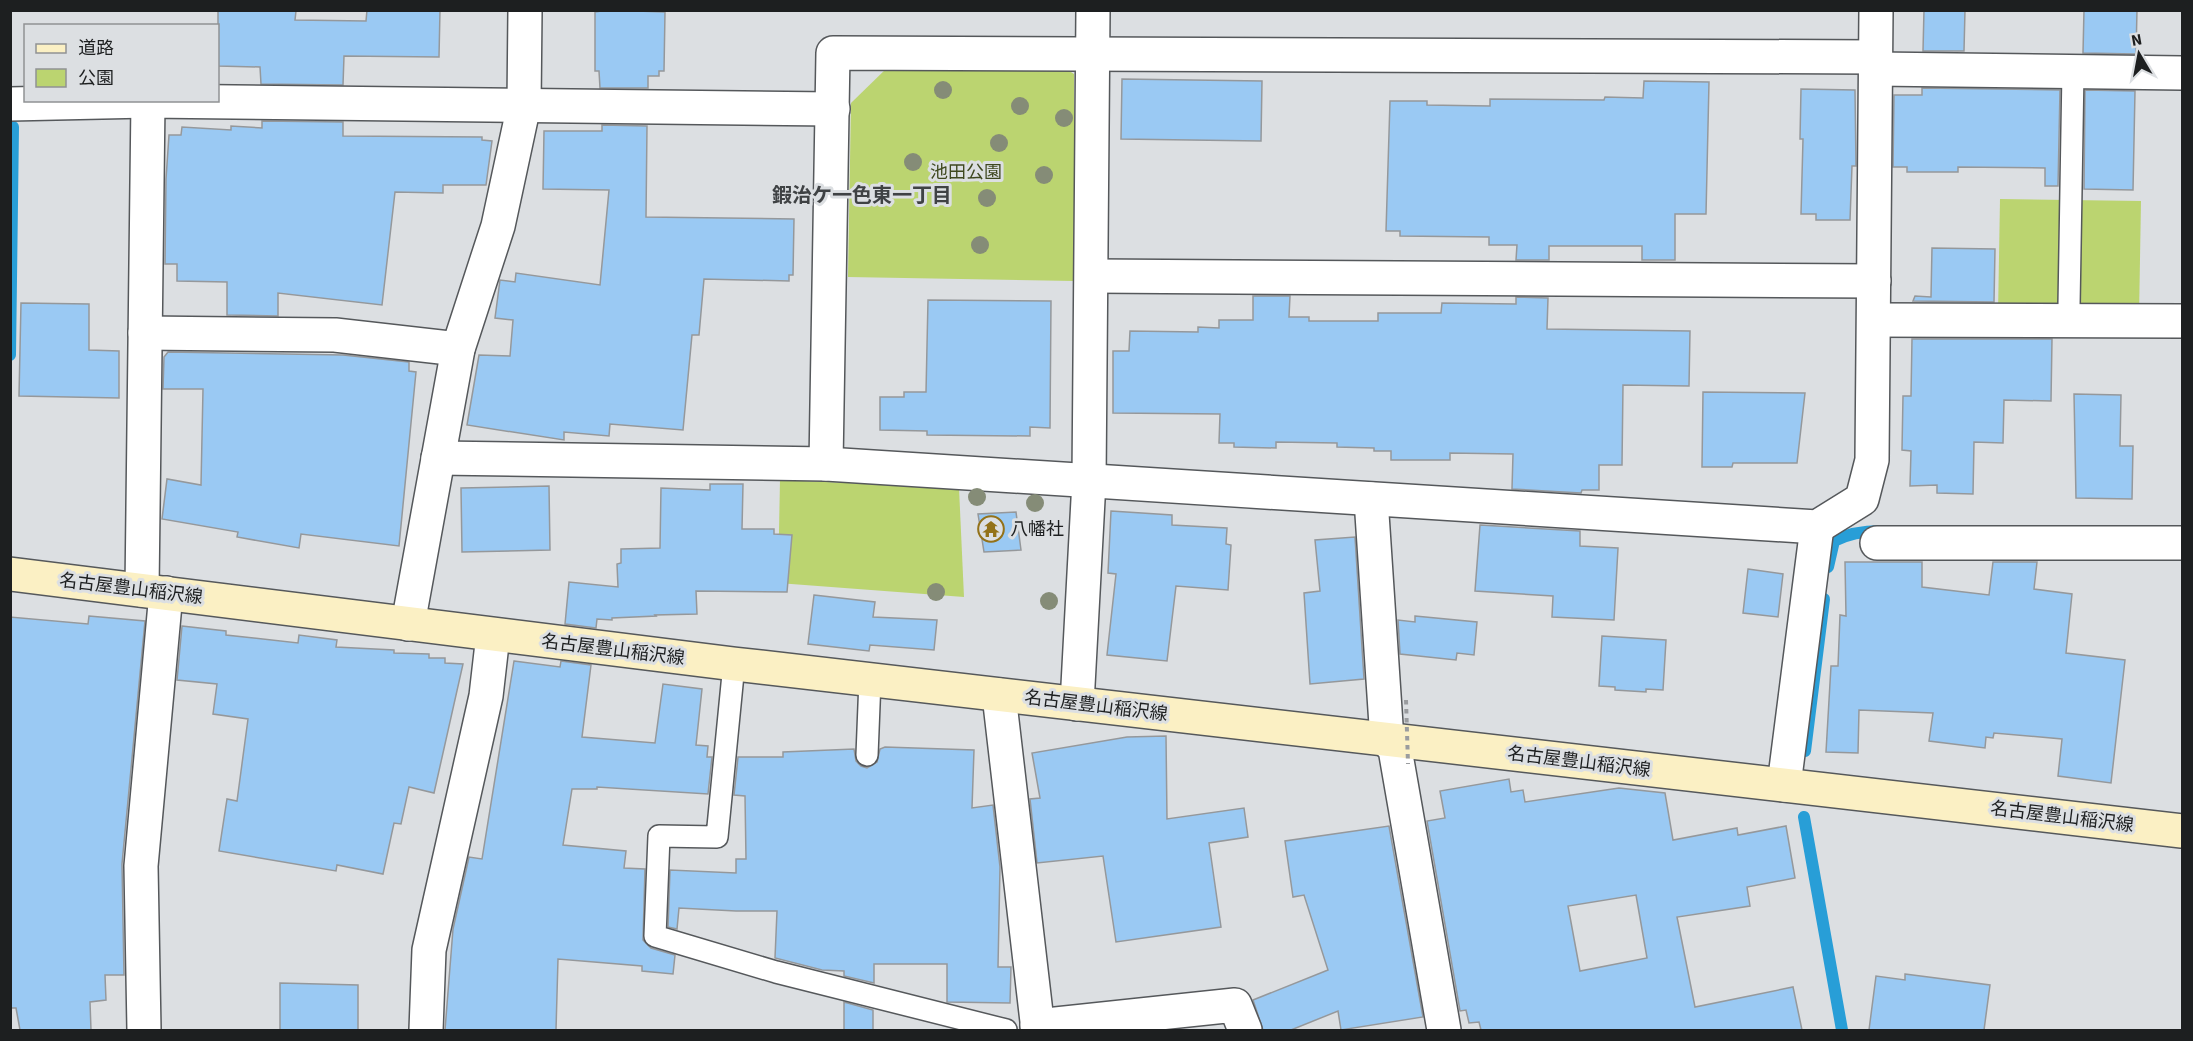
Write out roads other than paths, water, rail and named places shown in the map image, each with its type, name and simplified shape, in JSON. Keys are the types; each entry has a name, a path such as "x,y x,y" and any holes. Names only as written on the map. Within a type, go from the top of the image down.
{"main road":[{"name":"名古屋豊山稲沢線","path":"10,574 493,635 1077,704 1398,752 1784,785 2182,831"}],"street":[{"path":"408,624 458,349 498,226 524,105 525,10"},
{"path":"1077,704 1089,481 1093,276 1093,10"},
{"path":"438,458 826,464 1817,527 1862,499 1872,460 1876,10"},
{"path":"826,464 833,53 1876,63 2073,71 2182,72"},
{"path":"10,104 102,102"},
{"path":"144,1030 141,866 154,592 145,333 148,102"},
{"path":"219,102 833,109"},
{"path":"1093,276 1874,281"},
{"path":"1874,320 2182,321"},
{"path":"145,333 335,335 458,349"},
{"path":"1371,499 1398,752"},
{"path":"1784,785 1817,527"},
{"path":"1877,543 2182,543"},
{"path":"426,1030 429,950 486,696 493,635"},
{"path":"999,695 1027,1029 1235,1005 1245,1030"},
{"path":"1398,752 1395,749 1444,1030"}],"lane":[{"path":"2069,306 2073,71"},
{"path":"734,664 717,837 659,836 656,936 776,972 1027,1029"},
{"path":"867,754 870,680"}],"waterway":[{"path":"10,355 13,127"},
{"path":"1828,567 1834,541 1857,533 1881,531"},
{"path":"1805,751 1824,599"},
{"path":"1804,817 1842,1030"}],"place":[{"name":"八幡社","path":"991,529"}],"district":[{"name":"鍜治ケ一色東一丁目","path":"862,196"}],"park label":[{"name":"池田公園","path":"966,172"}]}
